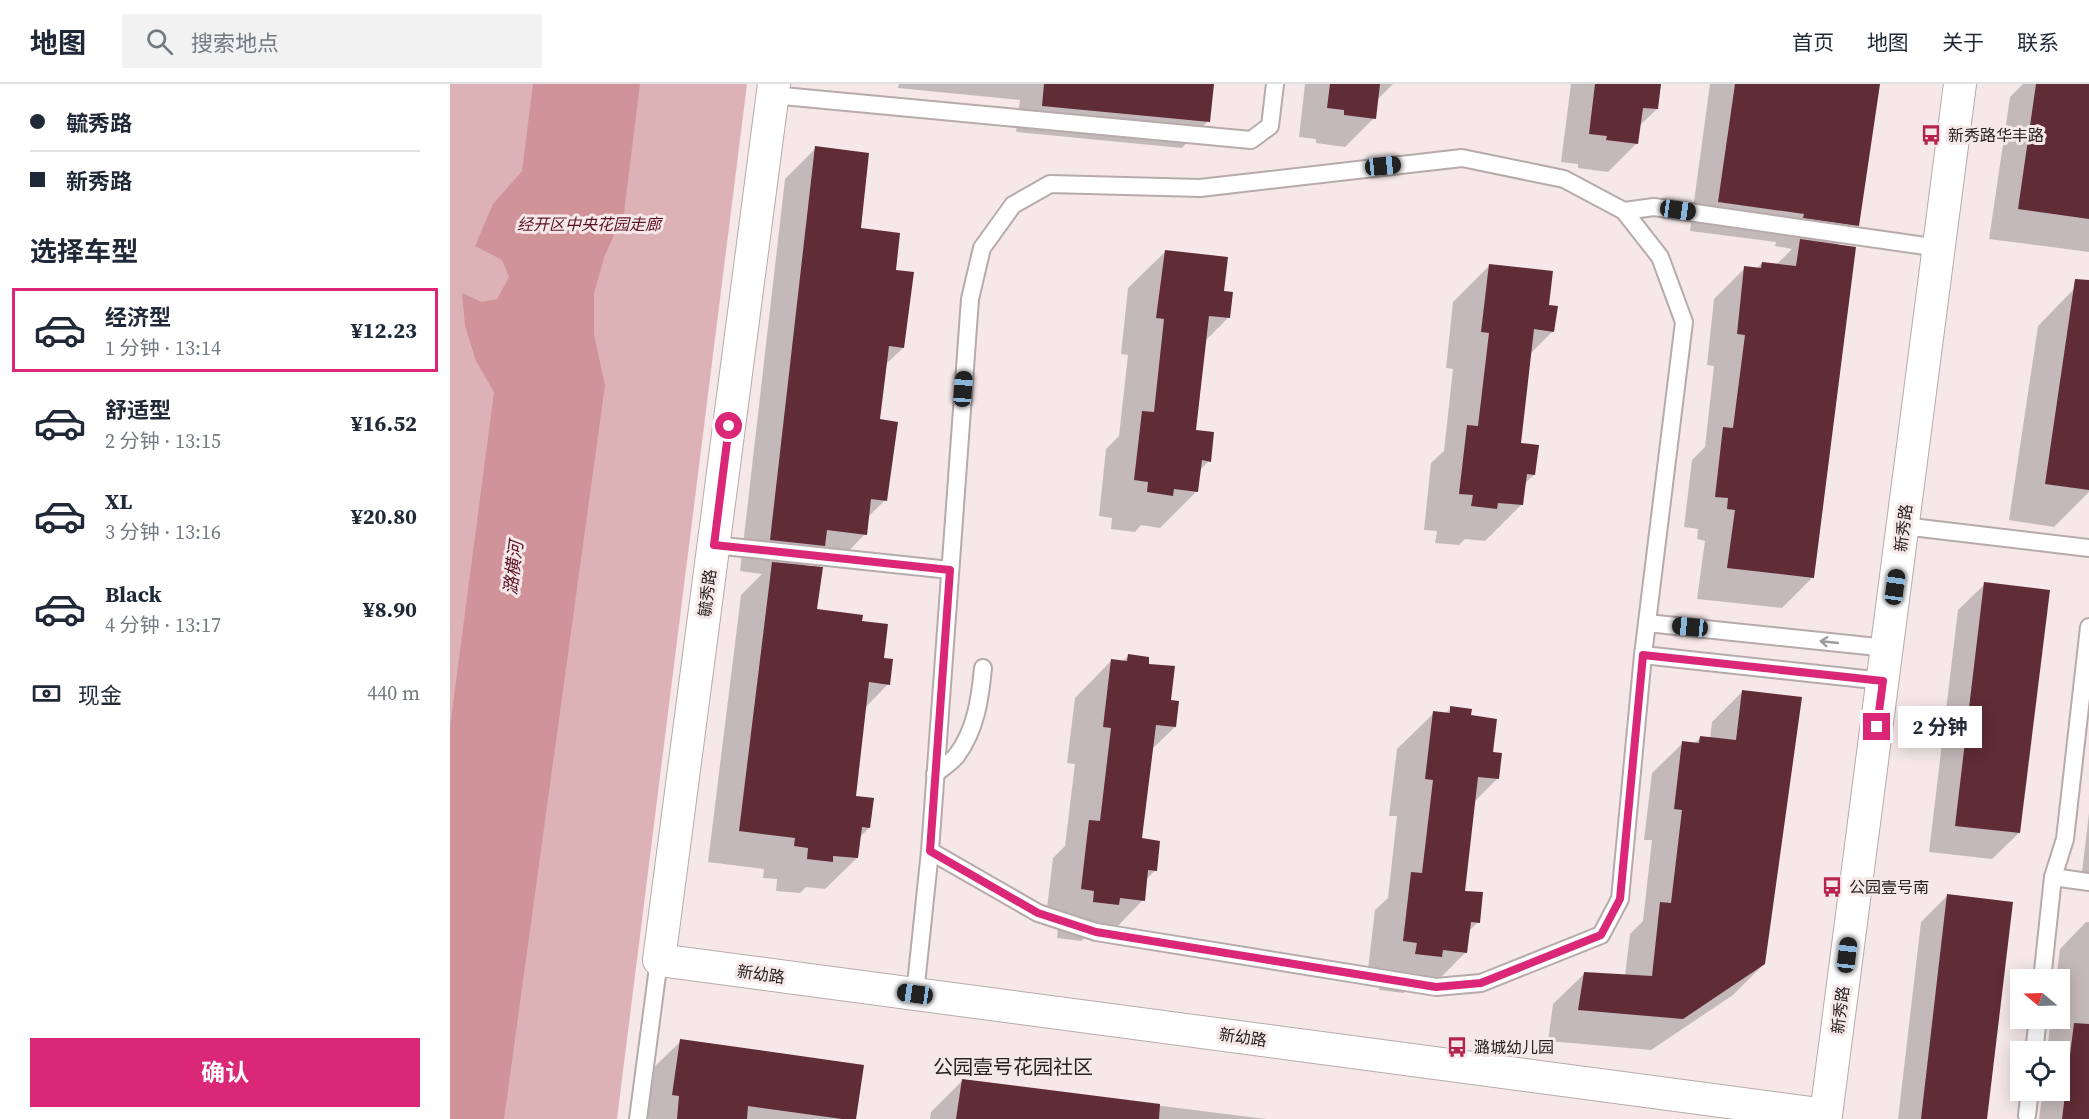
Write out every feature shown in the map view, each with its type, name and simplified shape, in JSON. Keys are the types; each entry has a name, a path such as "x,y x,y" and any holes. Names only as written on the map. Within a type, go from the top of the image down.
{"street":[{"name":"新秀路","path":"1826,1117 1960,84"},
{"name":"毓秀路","path":"659,960 773,89"},
{"name":"新幼路","path":"659,960 1826,1117"}],"lane":[{"path":"773,89 1251,140 1270,126 1275,84"},
{"path":"915,994 930,851 970,299 982,248 1012,205 1050,184 1200,188 1462,158 1564,179 1624,211 1660,257 1684,322 1643,655 1620,899 1601,935 1481,983 1436,987 1096,932 1038,913 930,851"},
{"path":"1624,211 1654,207 1939,248"},
{"path":"1903,526 2089,549"},
{"path":"714,545 950,570"},
{"path":"1647,623 1887,648"},
{"path":"2043,969 2053,877 2065,839 2089,627"},
{"path":"1643,655 1883,681"},
{"path":"935,774 957,756 972,728 979,702 983,668"},
{"path":"2053,877 2089,882"},
{"path":"638,1119 659,960"},
{"path":"2027,1115 2029,1101"}],"green space":[{"name":"经开区中央花园走廊","path":"450,84 747,84 617,1119 450,1119"}],"water":[{"name":"潞横河","path":"533,84 640,84 624,213 605,255 594,293 594,335 605,385 504,1119 450,1119 450,727 494,392 476,361 465,326 462,293 482,302 497,299 509,277 502,260 475,246 493,204 522,171"}],"building":[{"path":"1044,84 1214,84 1210,122 1042,106"},
{"path":"1330,84 1380,84 1376,119 1344,115 1344,110 1327,108"},
{"path":"1595,84 1661,84 1658,109 1643,108 1638,144 1606,140 1607,136 1589,134"},
{"path":"1735,84 1880,84 1859,226 1803,218 1804,214 1718,202"},
{"path":"2036,84 2089,84 2089,219 2018,209"},
{"path":"815,146 869,153 861,228 900,233 896,270 914,272 904,348 889,346 880,419 898,422 887,501 871,499 867,535 827,530 825,546 770,540"},
{"path":"1800,239 1856,247 1814,578 1727,568 1735,510 1727,509 1728,498 1715,497 1723,427 1733,428 1745,335 1737,334 1744,266 1761,268 1762,262 1796,266"},
{"path":"1165,250 1228,257 1224,291 1233,292 1230,318 1209,316 1196,430 1214,432 1211,462 1202,460 1198,492 1174,489 1173,496 1147,492 1148,482 1134,480 1142,411 1154,412 1164,319 1156,318"},
{"path":"1489,264 1553,271 1549,305 1558,306 1554,332 1534,329 1521,443 1539,445 1535,475 1527,474 1523,505 1498,503 1497,509 1471,506 1473,495 1459,494 1467,425 1478,426 1489,333 1481,332"},
{"path":"2075,279 2089,280 2089,490 2045,484"},
{"path":"772,562 823,567 817,609 863,615 862,621 888,624 884,658 893,659 890,685 869,682 856,796 874,798 870,828 862,827 858,858 833,856 833,862 807,859 808,848 794,846 795,838 739,831"},
{"path":"1984,582 2050,590 2020,833 1955,826"},
{"path":"1128,654 1149,657 1149,664 1175,666 1171,700 1179,701 1176,727 1156,725 1142,838 1160,841 1157,871 1148,870 1145,901 1120,898 1119,905 1093,902 1094,891 1081,889 1089,820 1100,821 1111,728 1103,727 1111,659 1127,661"},
{"path":"1742,690 1802,697 1765,964 1683,1019 1578,1010 1584,972 1652,976 1660,902 1671,903 1682,810 1674,809 1682,741 1699,743 1700,736 1736,740"},
{"path":"1450,706 1472,709 1471,715 1497,719 1493,752 1502,753 1499,779 1478,777 1465,891 1483,892 1480,923 1471,922 1467,953 1443,950 1442,957 1415,954 1417,943 1403,941 1411,872 1422,873 1433,780 1425,779 1433,711 1450,713"},
{"path":"1947,894 2013,902 1987,1119 1921,1119"},
{"path":"2074,1023 2089,1024 2089,1119 2062,1119 2064,1101 2070,1101 2070,1055"},
{"path":"680,1039 864,1065 856,1119 748,1106 747,1119 677,1119 679,1096 672,1095"},
{"path":"962,1079 1160,1104 1159,1119 956,1119"}],"place":[{"name":"新秀路华丰路","path":"1931,135"},
{"name":"公园壹号南","path":"1832,887"},
{"name":"潞城幼儿园","path":"1457,1047"}],"district":[{"name":"公园壹号花园社区","path":"1013,1067"}],"route":[{"path":"729,426 714,545 950,570 930,851 1038,913 1096,932 1436,987 1481,983 1601,935 1620,899 1643,655 1883,681 1877,727"}]}
